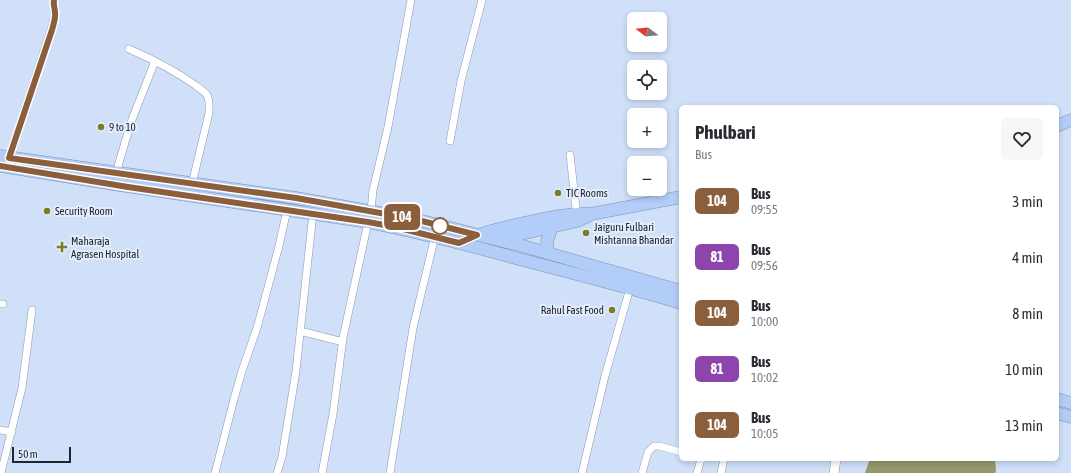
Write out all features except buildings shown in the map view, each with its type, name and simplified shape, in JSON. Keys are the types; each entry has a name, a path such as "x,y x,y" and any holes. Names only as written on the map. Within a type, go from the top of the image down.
{"highway":[{"path":"1059,125 1071,120"},
{"path":"5,157 296,198 369,216 459,243 679,302"},
{"path":"0,166 120,186 313,214 369,216 428,222 548,253 679,290"},
{"path":"478,248 497,240 552,227 577,217 679,197"},
{"path":"459,243 477,235 505,227 547,218 577,217"},
{"path":"548,253 547,241 552,227"},
{"path":"1059,400 1071,403"},
{"path":"1059,414 1071,417"}],"main road":[{"path":"834,473 836,461"}],"street":[{"path":"5,157 52,30 55,16 54,0"},
{"path":"322,473 333,414 343,342 373,190 388,127 411,0"},
{"path":"450,141 461,81 482,0"},
{"path":"129,49 155,60 183,76 206,93 210,103 209,113 192,184"},
{"path":"116,173 130,122 155,60"},
{"path":"570,155 577,217"},
{"path":"215,473 242,371 257,328 287,210"},
{"path":"277,473 282,457 296,370 313,214"},
{"path":"390,473 413,328 435,236"},
{"path":"582,473 605,376 630,288"},
{"path":"2,468 22,388 32,310"},
{"path":"300,331 343,342"},
{"path":"1059,414 1071,422"},
{"path":"0,430 12,432"},
{"path":"642,473 648,452 654,446 679,451"},
{"path":"697,473 700,461"},
{"path":"721,473 724,461"}],"shaded area":[{"path":"869,461 995,461 996,471 995,473 865,473"}],"bus line":[{"name":"104","path":"0,166 128,187 368,222 435,236 459,243 477,235 414,219 296,198 9,158 52,30 55,16 54,0"}],"place":[{"name":"9 to 10","path":"101,127"},
{"name":"TIC Rooms","path":"558,193"},
{"name":"Security Room","path":"47,211"},
{"name":"Jaiguru Fulbari Mishtanna Bhandar","path":"586,233"},
{"name":"Maharaja Agrasen Hospital","path":"62,247"},
{"name":"Rahul Fast Food","path":"612,310"}]}
